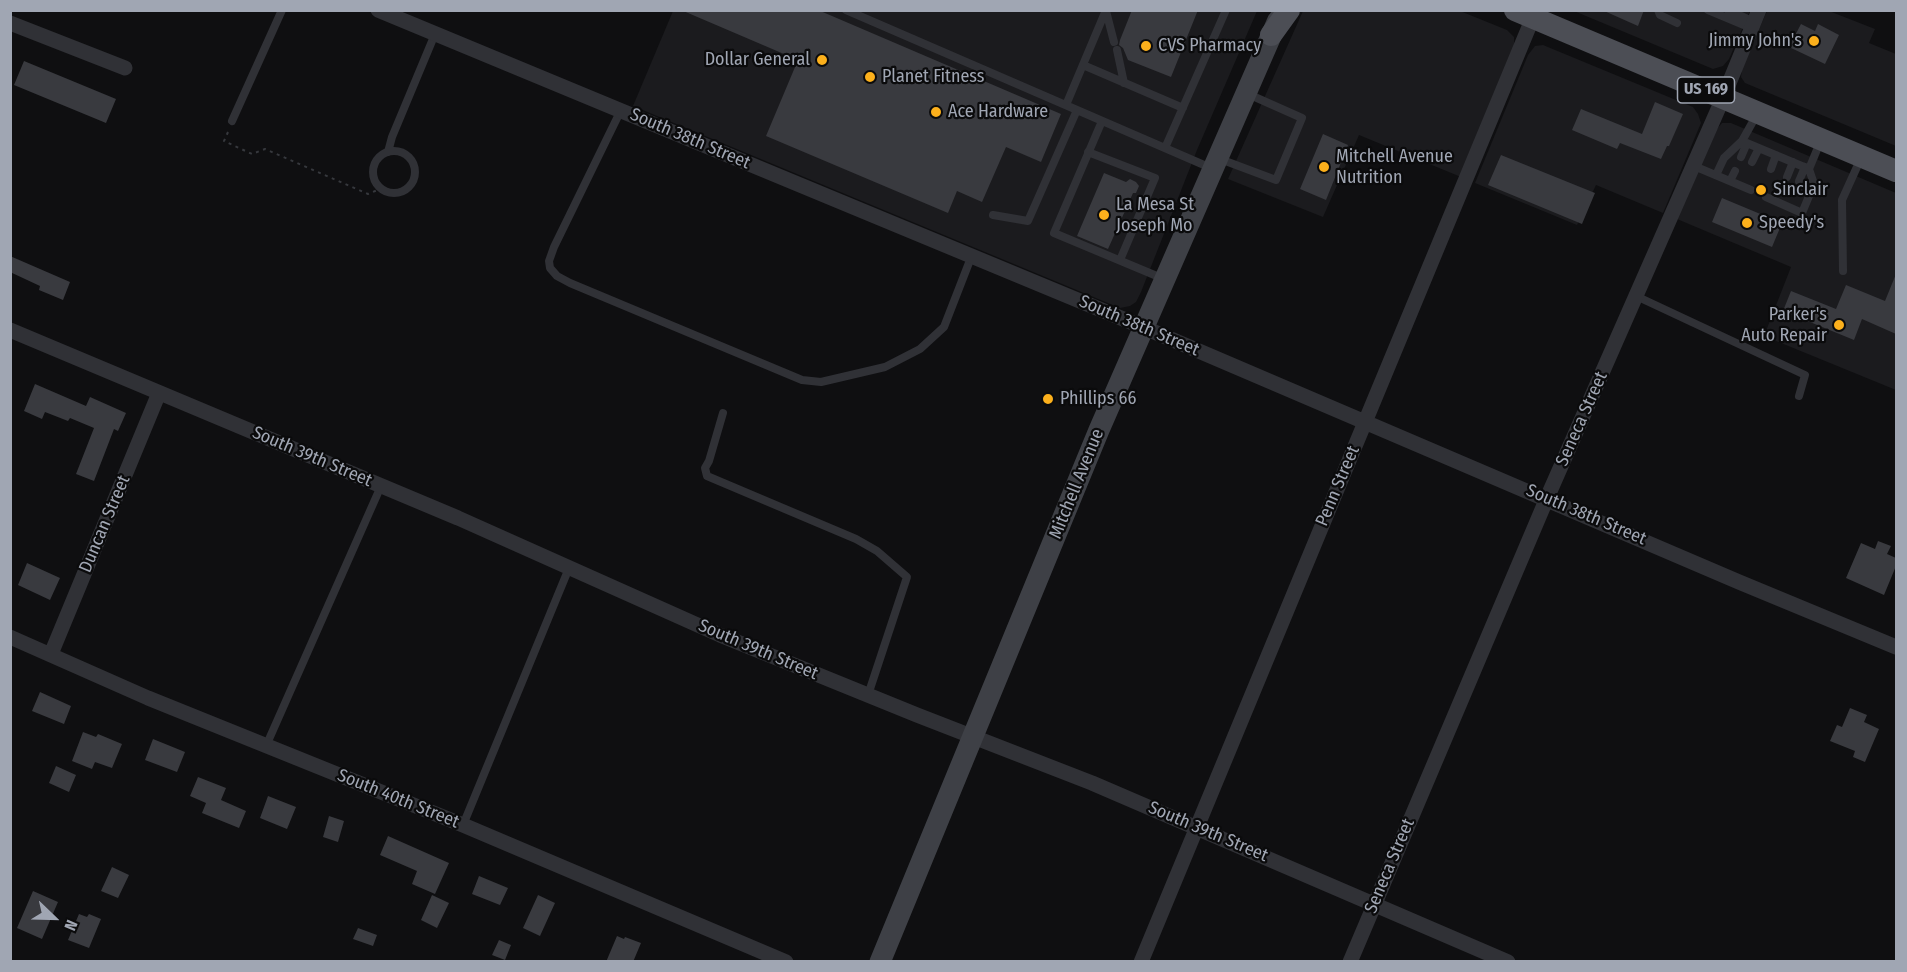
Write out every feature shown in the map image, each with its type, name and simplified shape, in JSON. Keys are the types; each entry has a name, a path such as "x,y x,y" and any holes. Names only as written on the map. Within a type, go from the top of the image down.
{"main road":[{"path":"1271,35 1273,10"},
{"path":"1271,35 1289,10"},
{"name":"US 169","path":"1528,13 1896,171"}],"street":[{"name":"South 38th Street","path":"378,10 972,255 1896,646"},
{"name":"Mitchell Avenue","path":"880,962 1099,430 1282,10"},
{"name":"Penn Street","path":"1141,962 1365,422 1528,13"},
{"name":"Seneca Street","path":"1350,962 1547,498 1694,166 1755,20"},
{"path":"10,23 125,68"},
{"name":"South 39th Street","path":"10,330 381,486 720,635 1196,826 1508,962"},
{"name":"Duncan Street","path":"51,654 159,393"},
{"name":"South 40th Street","path":"10,637 148,698 463,825 786,962"}],"lane":[{"path":"232,121 282,10"},
{"path":"846,10 1166,148 1276,180 1302,118 1246,93"},
{"path":"1066,105 1106,10"},
{"path":"1106,10 1114,42"},
{"path":"1166,148 1226,10"},
{"path":"1658,10 1660,15 1677,23"},
{"path":"1708,10 1755,20"},
{"path":"1728,10 1755,20"},
{"path":"388,152 392,137 435,34"},
{"path":"1117,50 1124,83"},
{"path":"1083,65 1183,108"},
{"path":"621,110 554,247 549,261 550,268 557,276 570,283 792,376 802,380 821,382 885,367 920,349 944,327 972,255"},
{"path":"993,215 1028,221 1077,110"},
{"path":"1741,157 1758,112"},
{"path":"1102,121 1054,233 1166,279"},
{"path":"1798,182 1821,139"},
{"path":"1745,142 1807,168 1814,184 1802,213 1767,197"},
{"path":"1716,175 1724,158 1745,142"},
{"path":"1752,162 1759,148"},
{"path":"388,152 399,152 408,157 414,166 414,177 409,187 400,192 390,193 380,189 373,172 380,156 388,152"},
{"path":"1088,152 1155,178 1120,260"},
{"path":"1771,169 1776,155"},
{"path":"1843,271 1842,201 1862,156"},
{"path":"1786,177 1793,162"},
{"path":"1694,166 1751,190"},
{"path":"1730,182 1735,171"},
{"path":"1742,187 1746,177"},
{"path":"1776,201 1780,191"},
{"path":"1788,207 1792,196"},
{"path":"1636,296 1805,375 1798,396"},
{"path":"723,413 705,468 707,476 856,539 877,551 907,577 868,695"},
{"path":"266,746 381,486"},
{"path":"463,825 569,568"}],"path":[{"path":"232,121 224,141 252,154 265,149 368,194 380,189"}],"shaded area":[{"path":"673,11 1257,11 1197,150 1141,292 1136,302 1120,308 633,106"},
{"path":"1303,11 1460,11 1507,30 1514,37 1514,48 1461,177 1359,135 1323,217 1228,179"},
{"path":"1574,11 1750,11 1729,59 1723,66 1713,69"},
{"path":"1767,11 1829,11 1875,29 1869,43 1896,54 1896,146 1745,83 1741,77 1742,69"},
{"path":"1543,45 1693,107 1698,114 1701,123 1663,213 1596,185 1577,225 1475,183 1528,55 1535,46"},
{"path":"1722,123 1731,123 1896,193 1896,390 1764,336 1791,267 1677,219 1715,131"}],"building":[{"path":"681,10 818,10 1061,114 1041,162 1006,147 982,202 957,191 948,213 766,136 798,60"},
{"name":"CVS Pharmacy","path":"1132,10 1198,10 1171,77 1128,60 1123,48 1119,45"},
{"path":"1602,10 1644,10 1638,26"},
{"name":"Jimmy John's","path":"1801,24 1815,31 1818,24 1839,35 1825,64 1789,47"},
{"path":"24,61 116,99 106,123 14,85"},
{"path":"1655,102 1683,114 1661,159 1620,143 1617,149 1572,130 1581,109 1642,134"},
{"name":"Mitchell Avenue Nutrition","path":"1323,134 1348,145 1326,200 1300,189"},
{"path":"1501,155 1595,193 1582,224 1488,185"},
{"name":"La Mesa St Joseph Mo","path":"1104,173 1126,182 1130,179 1139,186 1136,193 1133,193 1108,249 1077,236"},
{"name":"Speedy's","path":"1722,198 1782,223 1772,247 1712,222"},
{"path":"10,256 70,282 63,300 39,290 40,286 10,272"},
{"name":"Parker's Auto Repair","path":"1896,274 1896,334 1862,319 1854,340 1783,311 1791,291 1836,309 1846,285 1885,301"},
{"path":"35,384 86,406 90,397 126,413 118,431 114,429 94,481 76,474 94,428 70,418 68,421 45,412 42,419 24,411"},
{"path":"1878,541 1891,546 1887,554 1896,558 1896,566 1884,595 1846,578 1861,543 1875,549"},
{"path":"27,563 60,578 50,600 18,585"},
{"path":"40,692 71,706 64,724 32,711"},
{"path":"1850,708 1867,715 1864,722 1879,729 1865,762 1853,757 1855,751 1830,741 1837,725 1842,727"},
{"path":"83,732 96,737 98,734 122,744 112,768 95,762 92,769 72,761"},
{"path":"153,739 185,752 177,772 145,760"},
{"path":"56,766 76,775 69,792 49,783"},
{"path":"198,777 226,788 221,800 246,811 239,828 202,813 206,803 190,796"},
{"path":"268,796 296,807 287,829 260,818"},
{"path":"329,816 344,821 338,842 323,837"},
{"path":"388,836 449,863 435,894 412,884 417,871 380,855"},
{"path":"112,867 129,875 118,898 101,891"},
{"path":"479,876 508,888 500,905 472,894"},
{"path":"33,891 58,902 42,939 17,928"},
{"path":"432,895 449,903 437,928 421,920"},
{"path":"538,895 555,903 540,936 523,928"},
{"path":"79,914 87,917 89,914 101,919 89,948 68,940"},
{"path":"358,928 377,935 373,946 353,939"},
{"path":"617,936 641,943 633,962 606,962"},
{"path":"499,940 511,945 505,960 492,955"}],"place":[{"name":"Jimmy John's","path":"1814,41"},
{"name":"CVS Pharmacy","path":"1146,46"},
{"name":"Dollar General","path":"822,60"},
{"name":"Planet Fitness","path":"870,77"},
{"name":"Ace Hardware","path":"936,112"},
{"name":"Mitchell Avenue Nutrition","path":"1324,167"},
{"name":"Sinclair","path":"1761,190"},
{"name":"La Mesa St Joseph Mo","path":"1104,215"},
{"name":"Speedy's","path":"1747,223"},
{"name":"Parker's Auto Repair","path":"1839,325"},
{"name":"Phillips 66","path":"1048,399"}]}
